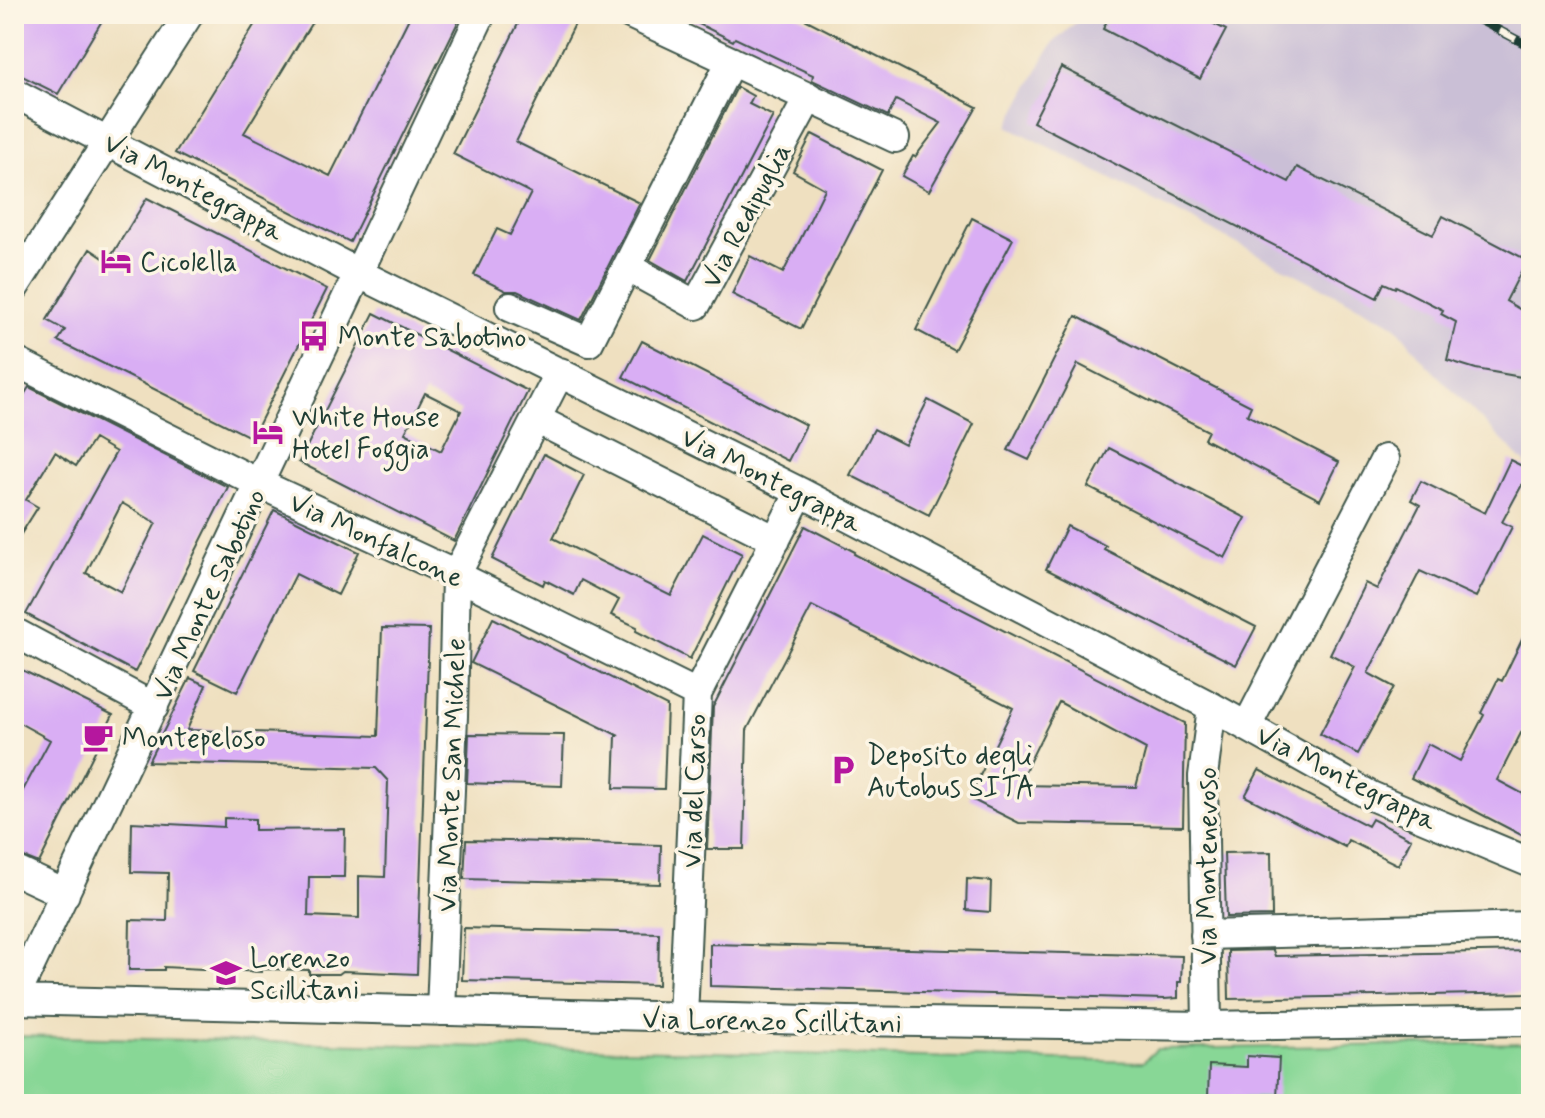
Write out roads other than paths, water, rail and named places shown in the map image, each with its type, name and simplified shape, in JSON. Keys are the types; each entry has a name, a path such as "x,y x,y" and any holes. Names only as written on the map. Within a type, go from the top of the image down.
{"street":[{"path":"14,288 189,14"},
{"name":"Via Monte Sabotino","path":"14,1000 481,14"},
{"path":"630,14 895,138"},
{"path":"510,307 589,342 731,61"},
{"name":"Via Montegrappa","path":"14,93 360,274 800,492 1212,707 1371,796 1531,863"},
{"name":"Via Redipuglia","path":"627,267 696,305 809,97"},
{"name":"Via Monfalcone","path":"14,361 260,484 456,575 697,694"},
{"name":"Via Monte San Michele","path":"441,1011 456,575 560,372"},
{"path":"536,419 776,540"},
{"path":"1247,726 1385,459"},
{"name":"Via del Carso","path":"683,1018 697,694 800,492"},
{"path":"14,632 154,707"},
{"name":"Via Montenevoso","path":"1207,1026 1203,776 1212,707"},
{"path":"14,870 65,894"},
{"path":"1205,935 1531,926"},
{"name":"Via Lorenzo Scillitani","path":"14,1000 683,1018 1207,1026 1531,1021"}],"railway":[{"path":"1468,14 1531,47"}],"place":[{"name":"Cicolella","path":"116,261"},
{"name":"Monte Sabotino","path":"314,336"},
{"name":"White House Hotel Foggia","path":"268,432"},
{"name":"Montepeloso","path":"98,737"},
{"name":"Deposito degli Autobus SITA","path":"843,770"},
{"name":"Lorenzo Scillitani","path":"226,973"}]}
